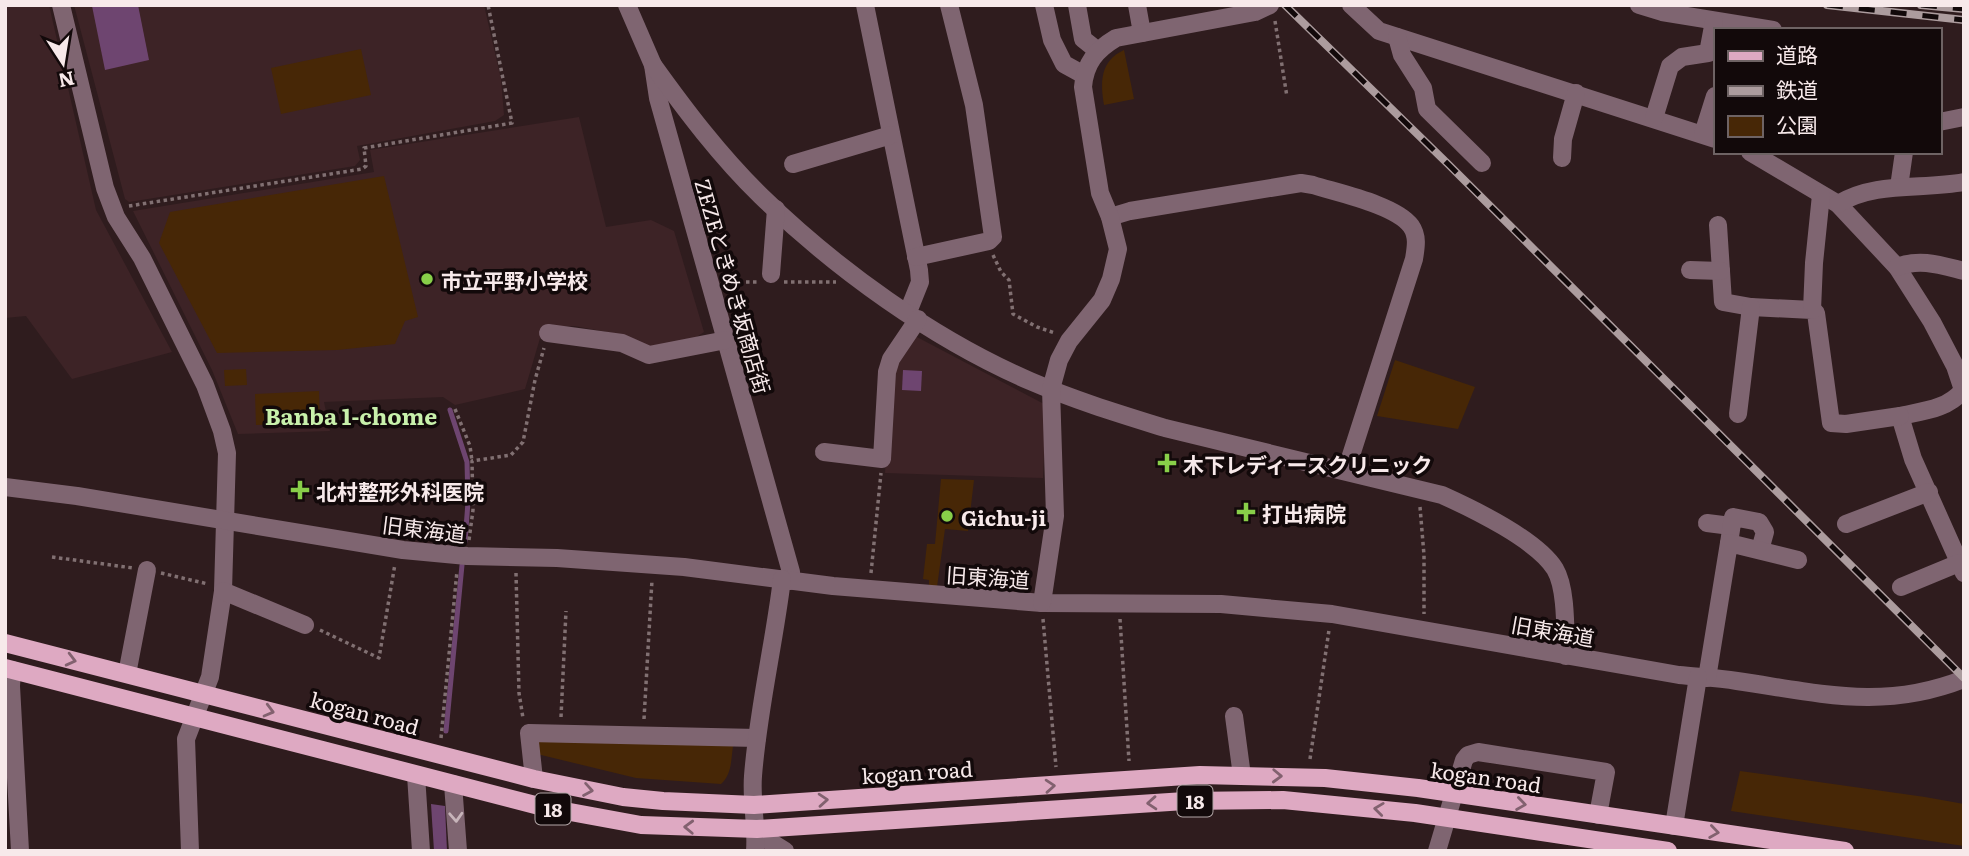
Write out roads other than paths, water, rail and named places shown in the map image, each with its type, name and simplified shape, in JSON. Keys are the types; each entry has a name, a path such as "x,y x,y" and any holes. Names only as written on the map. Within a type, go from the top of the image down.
{"main road":[{"name":"kogan road","path":"5,643 534,779 636,798 706,804 754,804 1200,775 1325,778 1845,851"},
{"name":"18","path":"9,669 542,807 629,823 757,829 1230,800 1283,800 1447,818 1619,847 1668,851"}],"street":[{"path":"61,5 105,188 113,209 142,258 205,385 227,453 223,591 210,677 186,739 190,851"},
{"name":"ZEZEときめき坂商店街","path":"627,5 653,65 658,98 791,572 786,580 757,738 752,780 757,829 755,851"},
{"path":"824,452 881,458 887,372 913,316 920,282 865,5"},
{"path":"916,257 989,241 994,231 974,105 949,5"},
{"path":"1044,5 1052,40 1064,64 1084,75"},
{"path":"1077,5 1083,39 1098,51"},
{"path":"1137,5 1142,33"},
{"path":"1042,603 1055,516 1051,389 1059,360 1069,341 1102,300 1111,279 1118,249 1110,217 1100,193 1083,86 1084,75 1098,51 1116,38 1142,33 1199,14 1255,12 1270,5"},
{"path":"1351,5 1379,31 1709,136 1714,103"},
{"path":"1639,5 1760,28"},
{"path":"1654,118 1670,66 1682,57 1708,53 1714,21"},
{"path":"1397,37 1402,55 1423,88 1427,109 1482,163"},
{"path":"653,65 736,170 830,257 913,316 1012,372 1121,415 1165,428 1442,495 1477,510 1507,528 1543,556 1556,570 1561,586 1566,656"},
{"path":"1562,158 1563,139 1576,93"},
{"path":"1941,122 1964,117"},
{"path":"793,164 891,135"},
{"path":"1718,225 1723,302 1751,307 1812,310 1816,313 1831,423 1900,416 1946,405 1963,390 1955,366 1932,322 1897,267 1838,204 1753,154"},
{"path":"1899,187 1905,154"},
{"path":"1838,204 1854,194 1899,187 1941,187 1964,182"},
{"path":"1110,217 1130,211 1301,183 1391,211 1404,219 1412,228 1417,244 1414,259 1346,471"},
{"path":"1812,310 1821,195"},
{"path":"771,274 776,209"},
{"path":"1897,267 1911,261 1930,262 1964,271"},
{"path":"1690,270 1721,271"},
{"path":"1738,414 1751,307"},
{"path":"548,333 622,343 649,355 726,340"},
{"path":"1900,416 1913,459 1961,568 1901,587"},
{"name":"旧東海道","path":"5,487 463,556 653,565 869,589 1042,603 1221,604 1332,614 1566,656 1815,694 1873,698 1927,692 1964,679"},
{"path":"1846,524 1929,492"},
{"path":"1674,826 1732,517 1759,522 1765,532 1760,550"},
{"path":"1707,523 1760,550 1798,560"},
{"path":"127,674 147,570"},
{"path":"223,591 305,625"},
{"path":"9,669 20,851"},
{"path":"1234,716 1242,776"},
{"path":"534,779 529,733 757,738"},
{"path":"1437,851 1464,760 1468,755 1478,752 1606,772 1598,815"},
{"path":"416,775 421,851"},
{"path":"453,784 458,851"},
{"path":"757,829 785,851"}],"waterway":[{"path":"450,410 467,462 465,542"},
{"path":"446,731 462,565"}],"railway":[{"path":"1285,5 1964,678"},
{"path":"1827,5 1964,20"},
{"path":"1921,5 1964,9"}],"place":[{"name":"市立平野小学校","path":"427,279"},
{"name":"木下レディースクリニック","path":"1167,463"},
{"name":"北村整形外科医院","path":"300,490"},
{"name":"打出病院","path":"1246,512"},
{"name":"Gichu-ji","path":"947,516"}],"district":[{"name":"Banba 1-chome","path":"351,415"}]}
